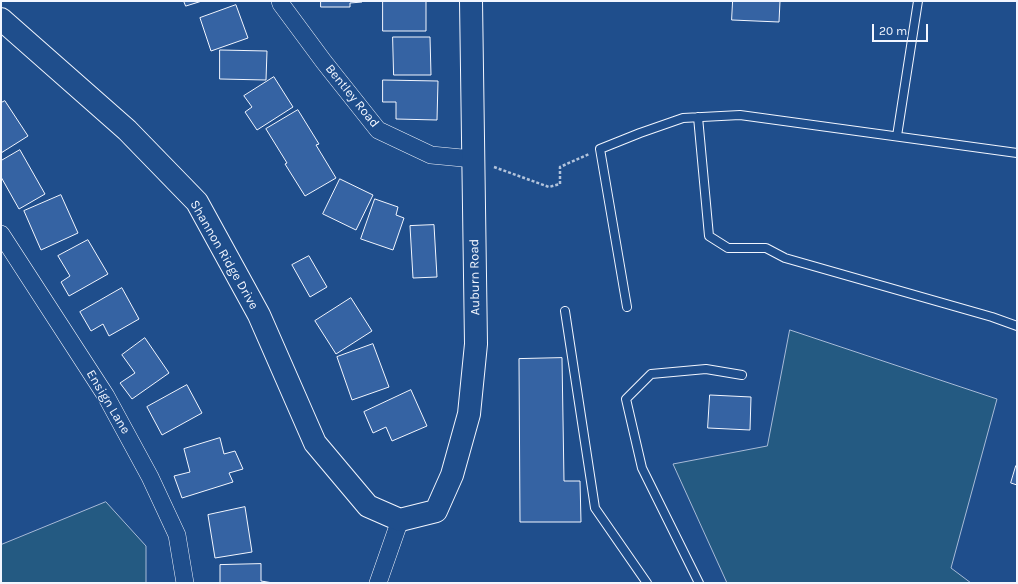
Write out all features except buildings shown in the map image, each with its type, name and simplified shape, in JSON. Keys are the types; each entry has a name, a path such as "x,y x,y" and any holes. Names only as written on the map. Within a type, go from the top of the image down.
{"street":[{"name":"Bentley Road","path":"280,1 324,62 378,130 431,155 473,159"},
{"name":"Auburn Road","path":"400,520 436,511 452,475 469,414 476,344 471,1"},
{"name":"Shannon Ridge Drive","path":"1,19 127,130 197,202 258,315 315,443 368,506 400,520"},
{"name":"Ensign Lane","path":"1,234 106,396 150,477 177,535 185,583"},
{"path":"378,583 400,520"}],"lane":[{"path":"897,136 918,1"},
{"path":"627,307 600,149 640,133 683,118 740,115 1017,153"},
{"path":"698,117 709,236 728,248 766,248 785,258 992,317 1017,326"},
{"path":"565,312 595,508 647,583"},
{"path":"699,583 642,468 626,398 651,374 706,369 742,375"}],"path":[{"path":"473,159 549,187 560,184 560,167 600,149"}],"shaded area":[{"path":"790,330 997,399 951,568 971,583 727,583 673,464 767,446"},
{"path":"106,502 146,546 146,583 1,583 1,545"}]}
